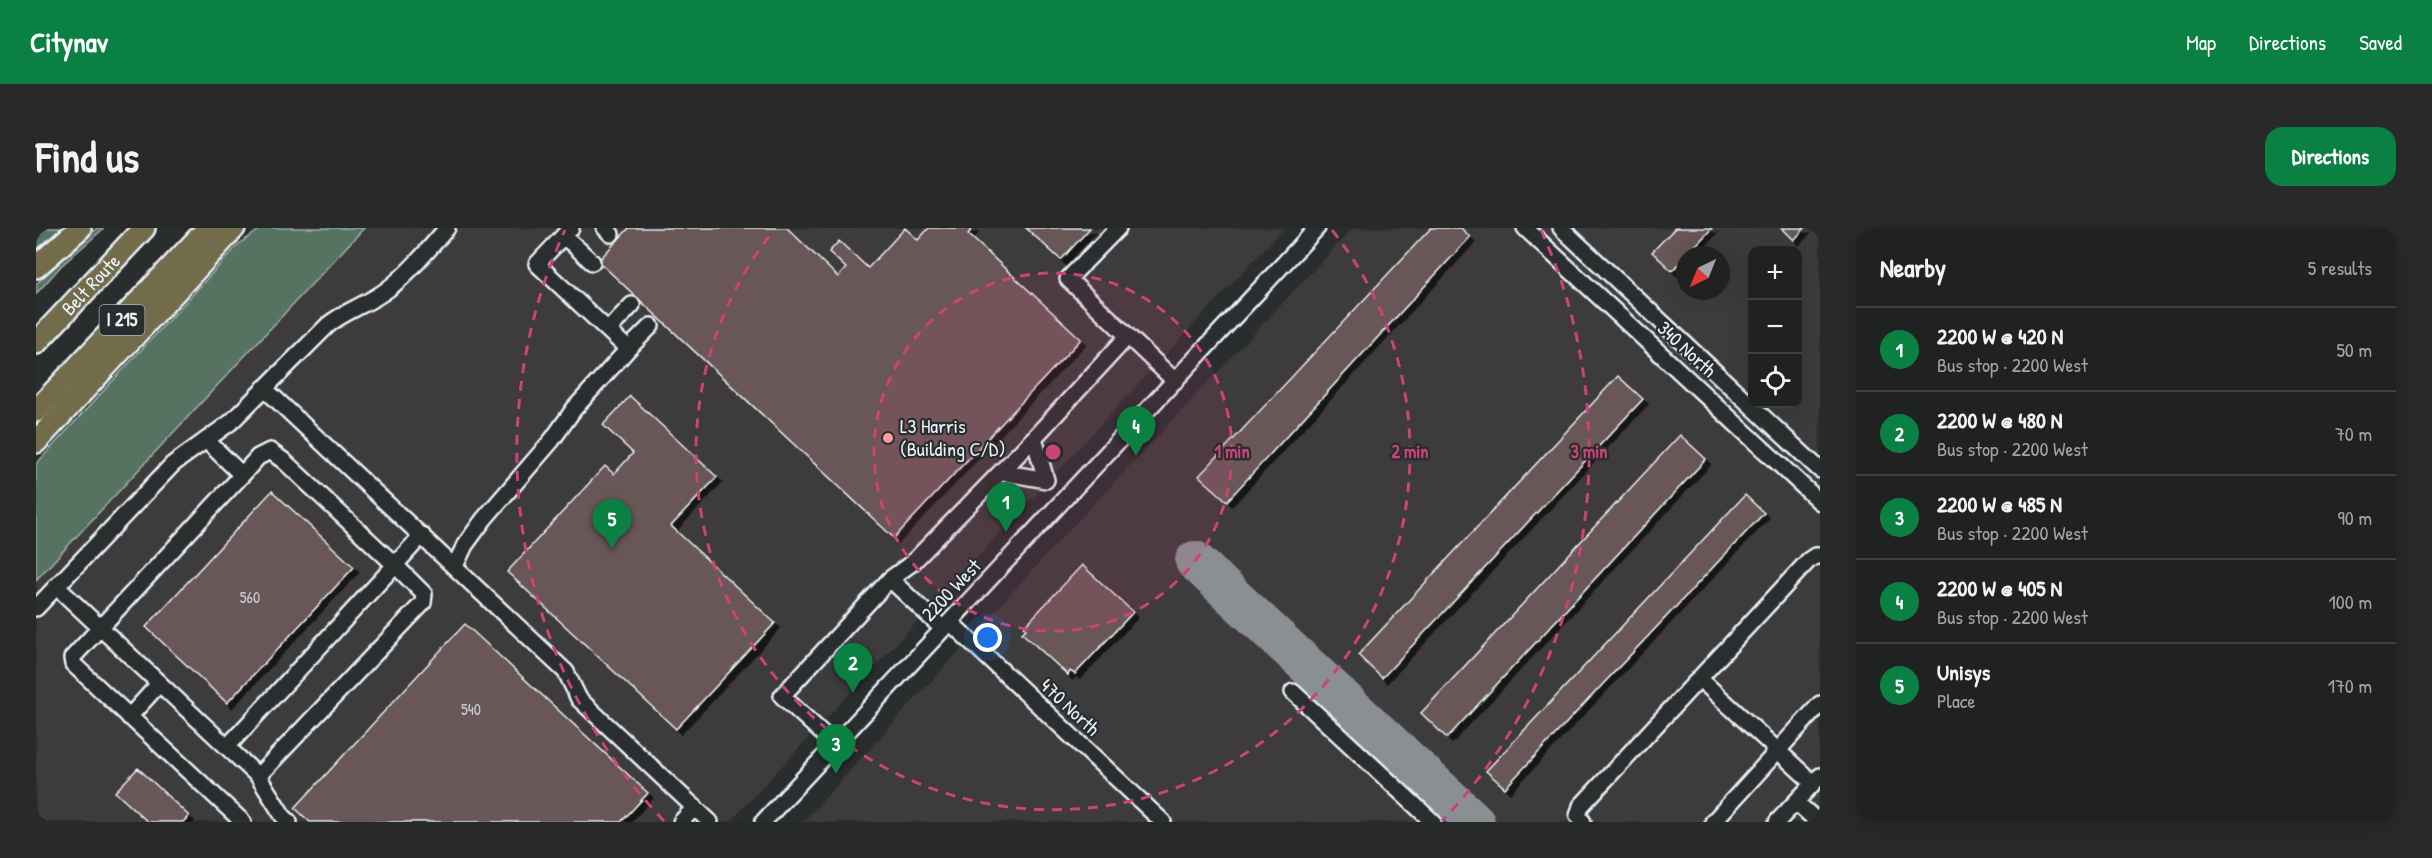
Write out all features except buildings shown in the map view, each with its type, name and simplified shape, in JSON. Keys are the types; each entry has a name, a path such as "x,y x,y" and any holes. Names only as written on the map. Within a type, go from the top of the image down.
{"highway":[{"path":"36,267 80,228"},
{"name":"Belt Route","path":"36,343 144,228"},
{"name":"I 215","path":"36,411 208,228"},
{"path":"36,442 234,228"}],"street":[{"path":"36,608 173,464 231,422 334,320 388,289 447,228"},
{"path":"1118,228 1068,279 1175,381"},
{"name":"2200 West","path":"763,822 1317,228"},
{"name":"340 North","path":"1525,228 1820,502"},
{"name":"340 North","path":"1561,228 1820,470"},
{"path":"592,262 567,232 537,264 628,349"},
{"path":"608,330 632,304"},
{"path":"455,566 465,545 484,519 552,440 574,409 651,326"},
{"path":"835,745 782,696 890,579 912,563 1034,438 1128,336"},
{"path":"264,388 566,672 579,699 710,822"},
{"path":"1034,438 1046,480 1065,499"},
{"path":"206,440 242,475"},
{"path":"243,822 73,664 72,658 258,457 270,451 284,461 424,594 423,603 258,776"},
{"path":"1000,472 1046,480"},
{"path":"227,747 422,535"},
{"path":"1583,822 1578,816 1581,806 1809,560 1820,556"},
{"name":"470 North","path":"890,579 946,625 1163,822"},
{"path":"56,586 258,776 283,820"},
{"path":"1700,679 1777,750 1816,780 1777,822"},
{"path":"129,717 159,684"},
{"path":"1293,692 1433,822"},
{"path":"1713,822 1820,704"},
{"path":"1796,802 1818,822"},
{"path":"681,822 694,807"}],"shaded area":[{"path":"337,228 1284,228 730,822 36,822 36,558"},
{"path":"1353,228 1820,228 1820,822 803,822 1059,541"}],"green space":[{"path":"36,228 61,228 36,251"},
{"path":"97,228 104,228 61,266 36,294 36,284"},
{"path":"262,228 364,228 36,580 36,464 239,244"}],"taxiway":[{"path":"1195,561 1475,822"}],"place":[{"name":"L3 Harris (Building C/D)","path":"888,438"},
{"name":"2200 W @ 405 N","path":"1136,456"},
{"name":"2200 W @ 420 N","path":"1006,532"},
{"name":"Unisys","path":"612,549"},
{"name":"2200 W @ 480 N","path":"853,693"},
{"name":"2200 W @ 485 N","path":"836,774"}]}
